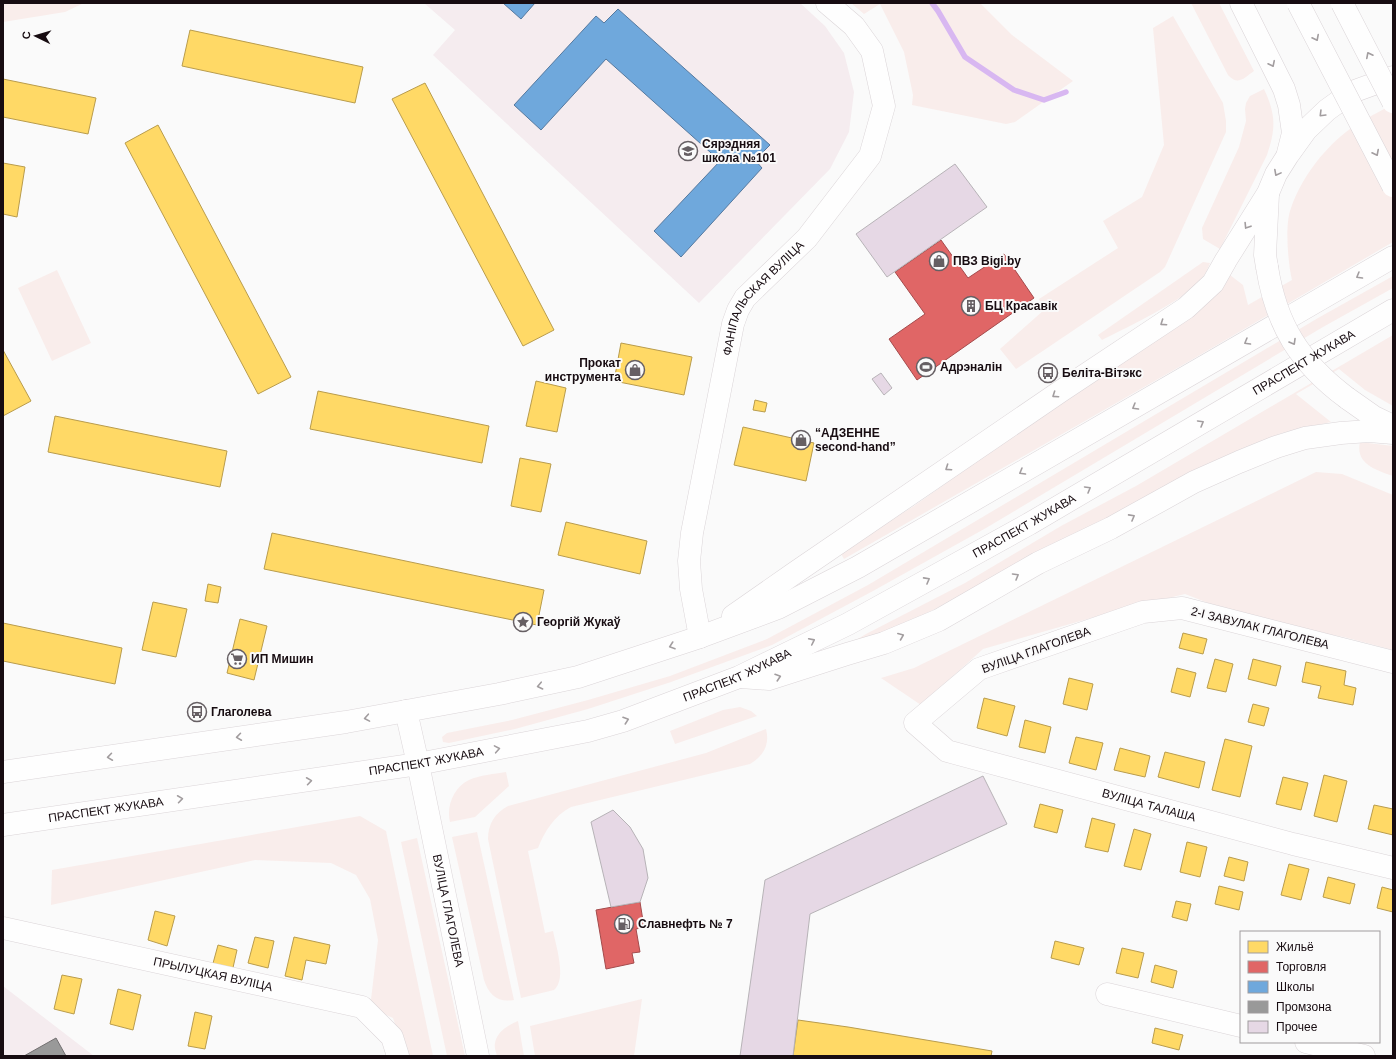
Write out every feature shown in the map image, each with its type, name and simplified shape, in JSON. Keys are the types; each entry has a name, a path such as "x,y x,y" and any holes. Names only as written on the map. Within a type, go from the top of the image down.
{"main road":[{"name":"ФАНІПАЛЬСКАЯ ВУЛІЦА","path":"705,635 691,589 689,561 692,533 733,324 738,310 745,298 807,238 870,156 884,106 872,50 854,26 827,3"},
{"path":"1241,3 1284,89 1289,105 1293,133 1288,154"},
{"path":"1298,3 1393,186"},
{"path":"1342,3 1393,102"},
{"path":"705,635 1061,391 1186,308 1213,284 1226,260 1268,193 1276,174 1288,154 1306,130 1327,110 1352,92 1393,77"},
{"path":"1268,193 1265,255 1270,287 1281,319 1296,347 1319,375 1347,398 1374,417 1393,426"},
{"path":"3,772 346,722 499,694 578,677 705,635 778,608 858,567 1393,257"},
{"name":"ПРАСПЕКТ ЖУКАВА","path":"3,825 418,764 588,731 623,721 739,677 848,624 1029,524 1393,310"},
{"path":"739,677 769,679 884,643 939,620 1038,563 1112,528 1194,482 1276,447 1306,438 1341,433 1369,430 1393,433"},
{"name":"2-І ЗАВУЛАК ГЛАГОЛЕВА","path":"1126,618 1142,612 1182,608 1393,662"},
{"name":"ВУЛІЦА ГЛАГОЛЕВА","path":"915,723 979,669 1126,618"},
{"name":"ВУЛІЦА ГЛАГОЛЕВА","path":"406,711 478,1056"},
{"name":"ВУЛІЦА ТАЛАША","path":"915,723 947,751 1293,844 1393,868"},
{"name":"ПРЫЛУЦКАЯ ВУЛІЦА","path":"3,928 362,1007 392,1038 398,1056"},
{"path":"1107,994 1240,1026"},
{"path":"1310,1043 1364,1056"}],"shaded area":[{"path":"3,3 84,3 65,12 3,22"},
{"name":"Сярэдняя школа №101","path":"424,3 800,3 825,26 844,53 854,92 849,132 830,169 699,303 433,55 455,30"},
{"path":"851,3 980,3 1012,35 1073,81 1015,122 1006,124 912,105 913,95 904,52 880,4 864,14"},
{"path":"1191,3 1219,3 1254,71 1241,80 1235,80 1228,75"},
{"path":"1173,16 1223,103 1226,132 1165,267 1160,272 1016,369 1000,349 1044,310 1039,299 1118,248 1103,221 1142,197 1164,145 1153,28"},
{"path":"1264,89 1273,114 1273,129 1270,145 1267,155 1220,249 1203,239 1202,228 1239,147 1246,121 1246,103 1250,96"},
{"path":"1393,104 1393,242 1193,359 844,559 840,552 914,506 1008,439 1183,322 1204,306 1214,296 1230,275 1243,285 1248,305 1292,280 1289,264 1288,218 1299,188 1312,167 1328,148 1351,128"},
{"path":"1203,262 1210,263 1205,274 1195,286 1183,295 1156,312 1102,340 1098,335"},
{"path":"57,270 91,343 52,361 18,288"},
{"path":"1393,276 1393,288 1323,327 986,528 772,645 671,682 588,709 515,729 449,743 443,742 442,737 447,733 512,720 670,676 767,639 868,585 1318,318"},
{"path":"1393,335 1393,406 1365,390 1339,369 1296,394 1331,422 1282,433 1239,450 1139,504 890,632 843,648 866,634 965,583 1061,526 1136,486"},
{"path":"1360,442 1393,446 1393,476 1368,465 1364,461 1359,450"},
{"path":"1316,472 1342,474 1393,495 1393,650 1344,637 1257,622 1185,594 1112,612 983,649 921,705 881,678 914,668"},
{"path":"740,707 751,711 757,716 675,744 670,731 723,710"},
{"path":"766,729 767,740 765,749 755,761 750,764 571,807 555,819 543,836 538,848 528,851 545,933 553,931 560,962 560,978 558,985 554,990 521,998 488,839 489,828 499,812 508,806 706,753"},
{"path":"506,772 509,786 475,817 450,822 450,804 459,787 469,780 478,777"},
{"path":"360,816 386,831 433,1056 406,1056 393,1018 370,1008 378,940 370,899 356,875 331,863 255,860 51,905 52,870"},
{"path":"477,832 514,1000 508,1001 495,997 491,994 484,980 452,837"},
{"path":"417,838 465,1056 447,1056 401,842"},
{"path":"3,986 94,1056 3,1056"},
{"path":"642,999 634,1056 535,1056 530,1026"},
{"path":"518,1021 524,1056 497,1056 495,1045 498,1035 507,1027"}],"building: Жильё":[{"path":"190,30 363,67 355,103 182,66"},
{"path":"3,79 96,98 88,134 3,117"},
{"path":"425,83 554,330 523,346 392,99"},
{"path":"158,125 291,377 258,394 125,143"},
{"path":"3,163 25,167 17,217 3,214"},
{"path":"621,343 692,357 684,395 614,381"},
{"path":"3,350 31,401 3,416"},
{"path":"536,381 566,388 557,432 526,426"},
{"path":"318,391 489,426 482,463 310,429"},
{"path":"755,400 767,403 765,412 753,410"},
{"path":"55,416 227,451 220,487 48,452"},
{"path":"743,427 814,443 806,481 734,465"},
{"path":"520,458 551,464 541,512 511,506"},
{"path":"566,522 647,541 640,574 558,555"},
{"path":"272,533 544,590 537,625 264,569"},
{"path":"208,584 221,587 218,603 205,601"},
{"path":"153,602 187,609 176,657 142,650"},
{"path":"240,619 267,626 254,680 227,673"},
{"path":"3,623 122,648 115,684 3,661"},
{"path":"1183,633 1207,639 1203,654 1179,648"},
{"path":"1215,659 1233,664 1226,692 1207,688"},
{"path":"1253,659 1281,666 1276,686 1248,679"},
{"path":"1306,662 1346,671 1344,685 1356,688 1353,705 1318,698 1321,686 1302,682"},
{"path":"1177,668 1196,673 1190,697 1171,692"},
{"path":"1069,678 1093,684 1087,710 1063,704"},
{"path":"984,698 1015,706 1007,736 977,728"},
{"path":"1253,704 1269,708 1264,726 1248,722"},
{"path":"1025,720 1051,727 1045,753 1019,747"},
{"path":"1076,737 1103,743 1096,770 1069,763"},
{"path":"1225,739 1252,746 1240,797 1212,790"},
{"path":"1120,748 1150,756 1145,777 1114,770"},
{"path":"1165,752 1205,762 1199,788 1158,777"},
{"path":"1324,775 1347,781 1337,822 1314,816"},
{"path":"1283,777 1308,783 1301,810 1276,804"},
{"path":"1040,804 1063,810 1057,833 1034,827"},
{"path":"1374,805 1393,809 1393,835 1368,829"},
{"path":"1092,818 1115,824 1108,852 1085,847"},
{"path":"1134,829 1151,834 1141,870 1124,866"},
{"path":"1187,842 1207,847 1200,877 1180,872"},
{"path":"1229,857 1248,862 1244,881 1224,876"},
{"path":"1289,864 1309,869 1301,900 1281,895"},
{"path":"1328,877 1355,884 1350,904 1323,897"},
{"path":"1219,886 1243,892 1239,910 1215,904"},
{"path":"1382,887 1393,890 1393,912 1377,908"},
{"path":"1176,901 1191,904 1187,921 1172,917"},
{"path":"155,911 175,916 167,946 148,940"},
{"path":"255,937 274,941 268,968 248,963"},
{"path":"294,937 330,945 326,964 306,960 302,980 285,976"},
{"path":"1055,941 1084,948 1079,965 1051,958"},
{"path":"218,945 237,950 232,972 212,967"},
{"path":"1122,948 1144,953 1138,978 1116,973"},
{"path":"1155,965 1177,971 1173,988 1151,982"},
{"path":"62,975 82,979 74,1014 54,1009"},
{"path":"118,989 141,995 133,1030 110,1024"},
{"path":"195,1012 212,1016 205,1049 188,1046"},
{"path":"798,1020 992,1051 991,1056 793,1056"},
{"path":"1155,1028 1183,1035 1179,1050 1152,1043"}],"building: Торговля":[{"name":"БЦ Красавік","path":"941,240 968,278 1004,254 1034,298 917,380 889,339 925,314 895,272"},
{"path":"640,902 644,927 636,929 640,952 632,953 634,963 606,969 596,910"}],"building: Школы":[{"path":"503,3 535,3 521,19"},
{"path":"618,9 770,145 755,160 762,168 681,257 654,231 720,161 606,59 541,130 514,105 596,16 604,23"}],"building: Промзона":[{"path":"56,1038 66,1056 24,1056"}],"building: Прочее":[{"path":"955,164 987,207 887,277 856,234"},
{"path":"881,373 892,388 884,395 872,379"},
{"path":"983,776 1007,824 810,914 793,1056 740,1056 765,880"},
{"path":"613,810 630,827 643,849 648,878 640,902 611,907 591,822"}],"waterway":[{"path":"932,3 965,57 1014,90 1044,100 1066,92"}],"place":[{"name":"Сярэдняя школа №101","path":"688,151"},
{"name":"ПВЗ Bigi.by","path":"939,261"},
{"name":"БЦ Красавік","path":"971,306"},
{"name":"Адрэналін","path":"926,367"},
{"name":"Прокат инструмента","path":"635,370"},
{"name":"Беліта-Вітэкс","path":"1048,373"},
{"name":"“АДЗЕННЕ second-hand”","path":"801,440"},
{"name":"Георгій Жукаў","path":"523,622"},
{"name":"ИП Мишин","path":"237,659"},
{"name":"Глаголева","path":"197,712"},
{"name":"Славнефть № 7","path":"624,924"}]}
